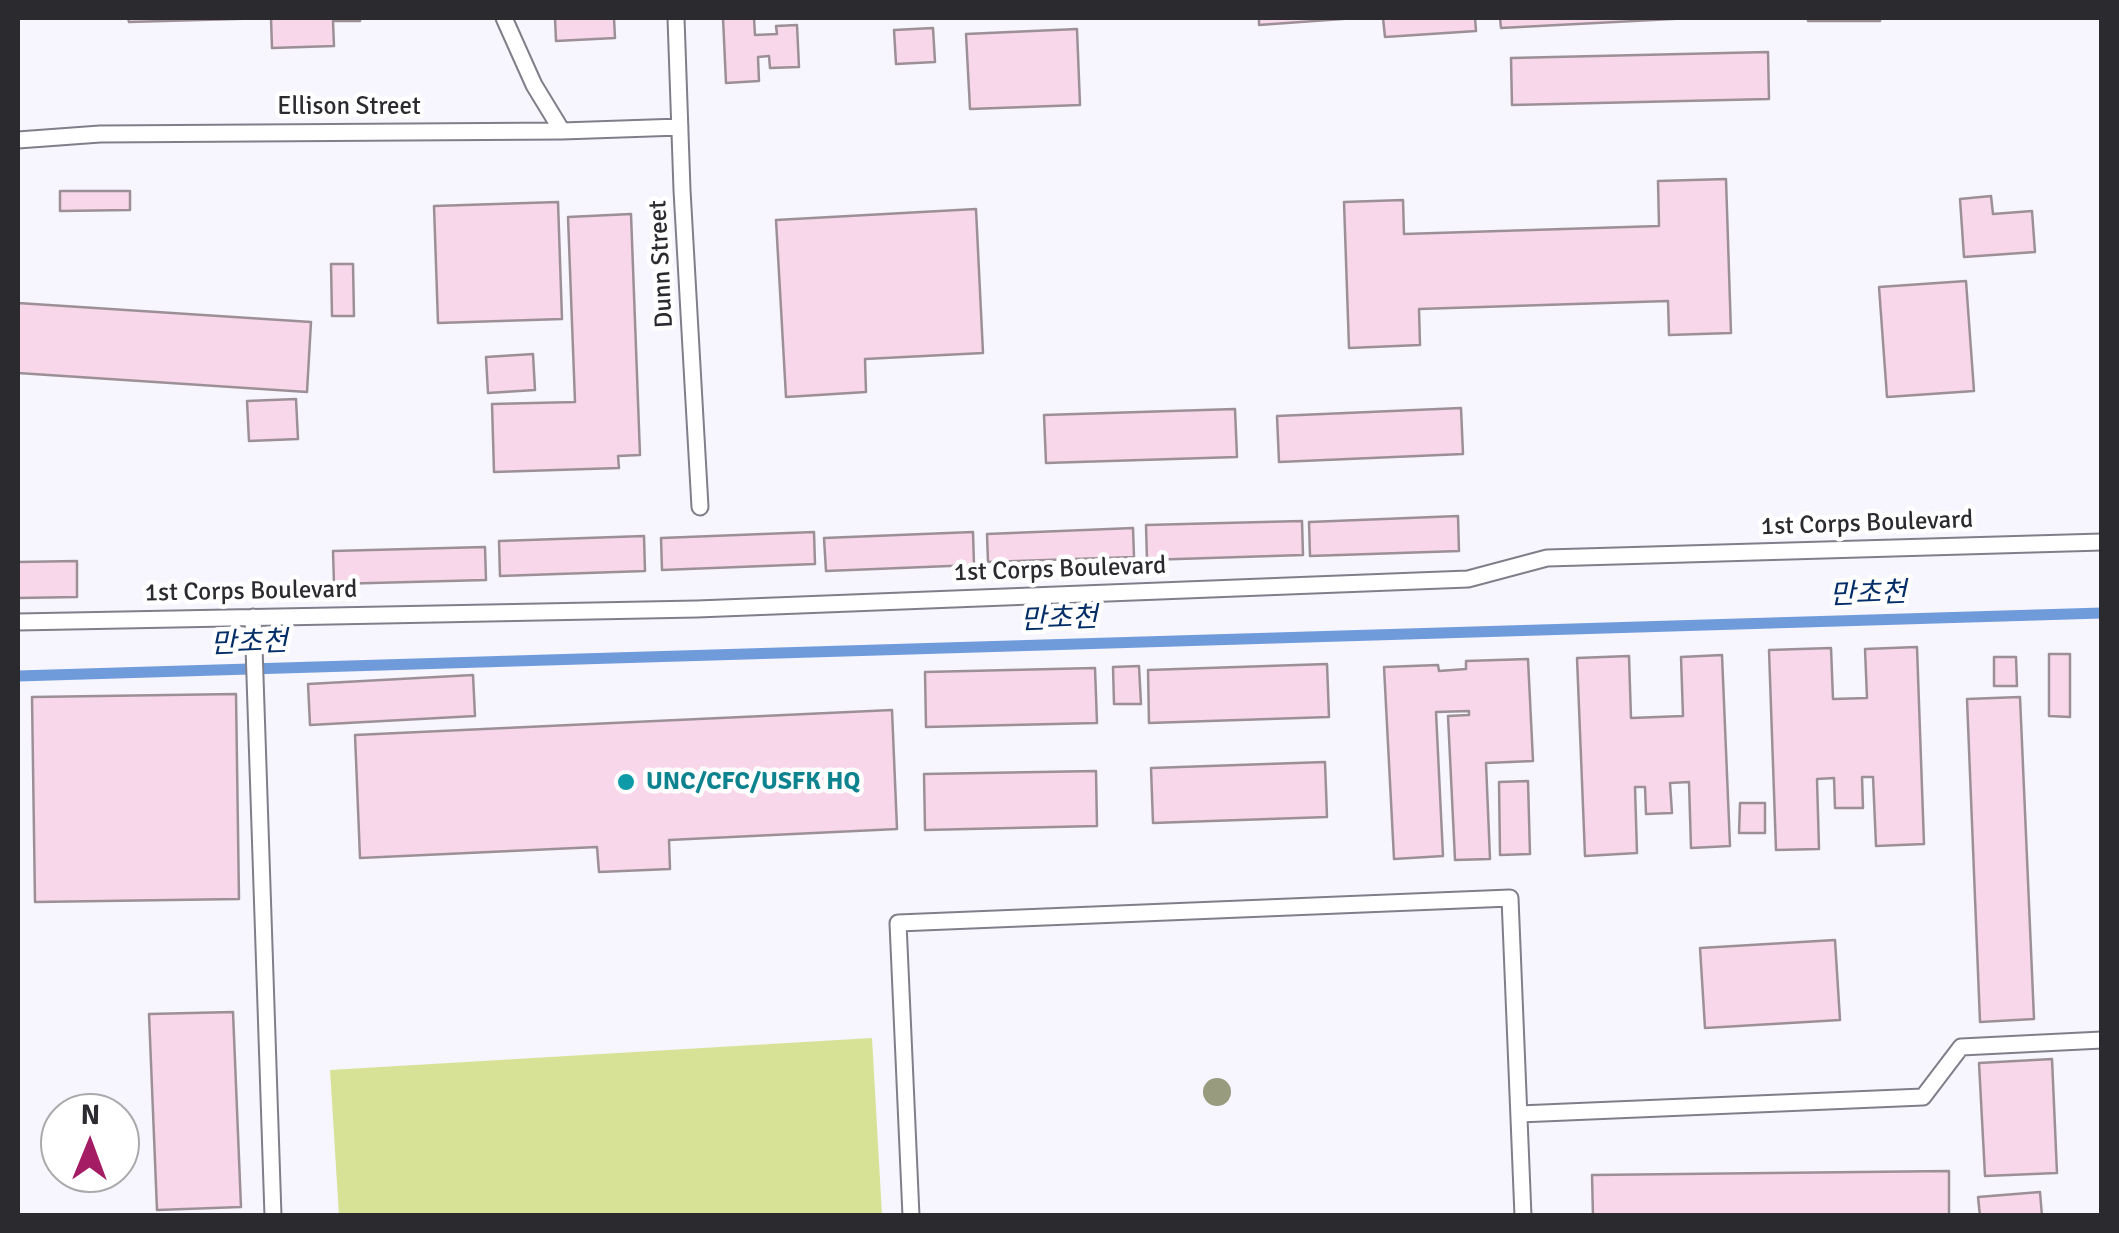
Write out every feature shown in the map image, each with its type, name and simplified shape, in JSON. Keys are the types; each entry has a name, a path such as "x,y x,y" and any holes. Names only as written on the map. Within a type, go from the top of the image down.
{"lane":[{"path":"504,18 534,85 562,131"},
{"name":"Dunn Street","path":"676,18 700,507"},
{"name":"Ellison Street","path":"18,140 100,134 680,127"},
{"name":"1st Corps Boulevard","path":"18,622 697,609 1468,580 1546,558 2102,542"},
{"path":"253,616 273,1216"},
{"path":"911,1216 898,923 1510,898 1523,1216"},
{"path":"1519,1114 1923,1097 1961,1047 2102,1040"}],"green space":[{"path":"872,1038 882,1215 339,1215 330,1070"}],"building":[{"path":"128,18 271,18 129,22"},
{"path":"271,18 360,21 333,21 334,46 272,48"},
{"path":"555,18 614,18 615,38 556,41"},
{"path":"723,18 754,18 755,35 777,34 776,26 797,25 799,67 770,68 769,56 758,57 759,81 726,83"},
{"path":"1259,18 1356,18 1259,25"},
{"path":"1383,18 1475,18 1476,31 1385,37"},
{"path":"1500,18 1691,18 1501,28"},
{"path":"1880,18 1880,21 1808,21"},
{"path":"933,28 935,62 896,64 894,30"},
{"path":"1077,29 1080,105 970,109 966,34"},
{"path":"1768,52 1769,99 1512,105 1511,58"},
{"path":"1726,179 1731,333 1669,335 1668,301 1419,309 1420,345 1349,348 1344,202 1403,200 1404,234 1659,226 1658,181"},
{"path":"60,191 130,191 130,210 60,211"},
{"path":"1991,196 1993,214 2032,211 2035,252 1964,257 1960,199"},
{"path":"558,202 562,319 438,323 434,206"},
{"path":"976,209 983,353 865,359 866,392 786,397 776,220"},
{"path":"631,214 640,455 618,456 619,468 494,472 492,404 575,402 568,217"},
{"path":"331,264 353,264 354,316 332,316"},
{"path":"1966,281 1974,391 1887,397 1879,287"},
{"path":"18,303 311,322 307,392 18,373"},
{"path":"533,354 535,390 488,393 486,357"},
{"path":"296,399 298,439 249,441 247,401"},
{"path":"1461,408 1463,454 1279,462 1277,416"},
{"path":"1235,409 1237,457 1046,463 1044,415"},
{"path":"1458,516 1459,551 1310,556 1309,522"},
{"path":"1302,521 1303,555 1147,560 1146,525"},
{"path":"1133,528 1134,557 988,562 987,534"},
{"path":"814,532 815,564 662,570 661,538"},
{"path":"973,532 974,565 826,571 824,538"},
{"path":"644,536 645,571 500,576 499,541"},
{"path":"485,547 486,580 334,584 333,551"},
{"path":"77,561 77,597 18,598 18,562"},
{"path":"1917,647 1924,844 1876,846 1873,777 1862,777 1863,808 1835,808 1834,778 1817,779 1819,849 1776,850 1769,650 1831,648 1833,699 1867,698 1865,649"},
{"path":"2049,654 2070,654 2070,717 2049,716"},
{"path":"1722,655 1730,846 1691,848 1689,782 1670,783 1672,813 1646,814 1645,787 1635,787 1637,853 1585,856 1577,658 1629,656 1631,718 1683,716 1681,657"},
{"path":"1994,657 2016,657 2017,686 1994,686"},
{"path":"1528,659 1533,761 1486,763 1490,859 1455,860 1448,716 1469,715 1469,711 1436,712 1443,856 1394,859 1384,667 1438,665 1439,671 1466,669 1466,661"},
{"path":"1327,664 1329,717 1149,723 1148,670"},
{"path":"1139,666 1141,704 1114,704 1113,667"},
{"path":"1095,668 1097,723 926,727 925,672"},
{"path":"473,675 475,716 310,725 308,684"},
{"path":"236,694 239,899 35,902 32,697"},
{"path":"2020,697 2034,1019 1980,1022 1967,699"},
{"name":"UNC/CFC/USFK HQ","path":"892,710 897,829 669,840 670,869 599,872 597,847 360,858 355,735"},
{"path":"1325,762 1327,817 1153,823 1151,768"},
{"path":"1096,771 1097,826 925,830 924,774"},
{"path":"1528,781 1530,854 1500,855 1499,782"},
{"path":"1740,803 1765,803 1765,833 1739,833"},
{"path":"1835,940 1840,1020 1705,1028 1700,948"},
{"path":"233,1012 241,1207 157,1210 149,1014"},
{"path":"2052,1059 2057,1173 1985,1176 1979,1063"},
{"path":"1949,1171 1949,1216 1593,1216 1592,1175"},
{"path":"2040,1192 2042,1216 1980,1216 1978,1197"}],"waterway":[{"name":"만초천","path":"18,676 2102,613"}],"place":[{"name":"UNC/CFC/USFK HQ","path":"626,782"}]}
